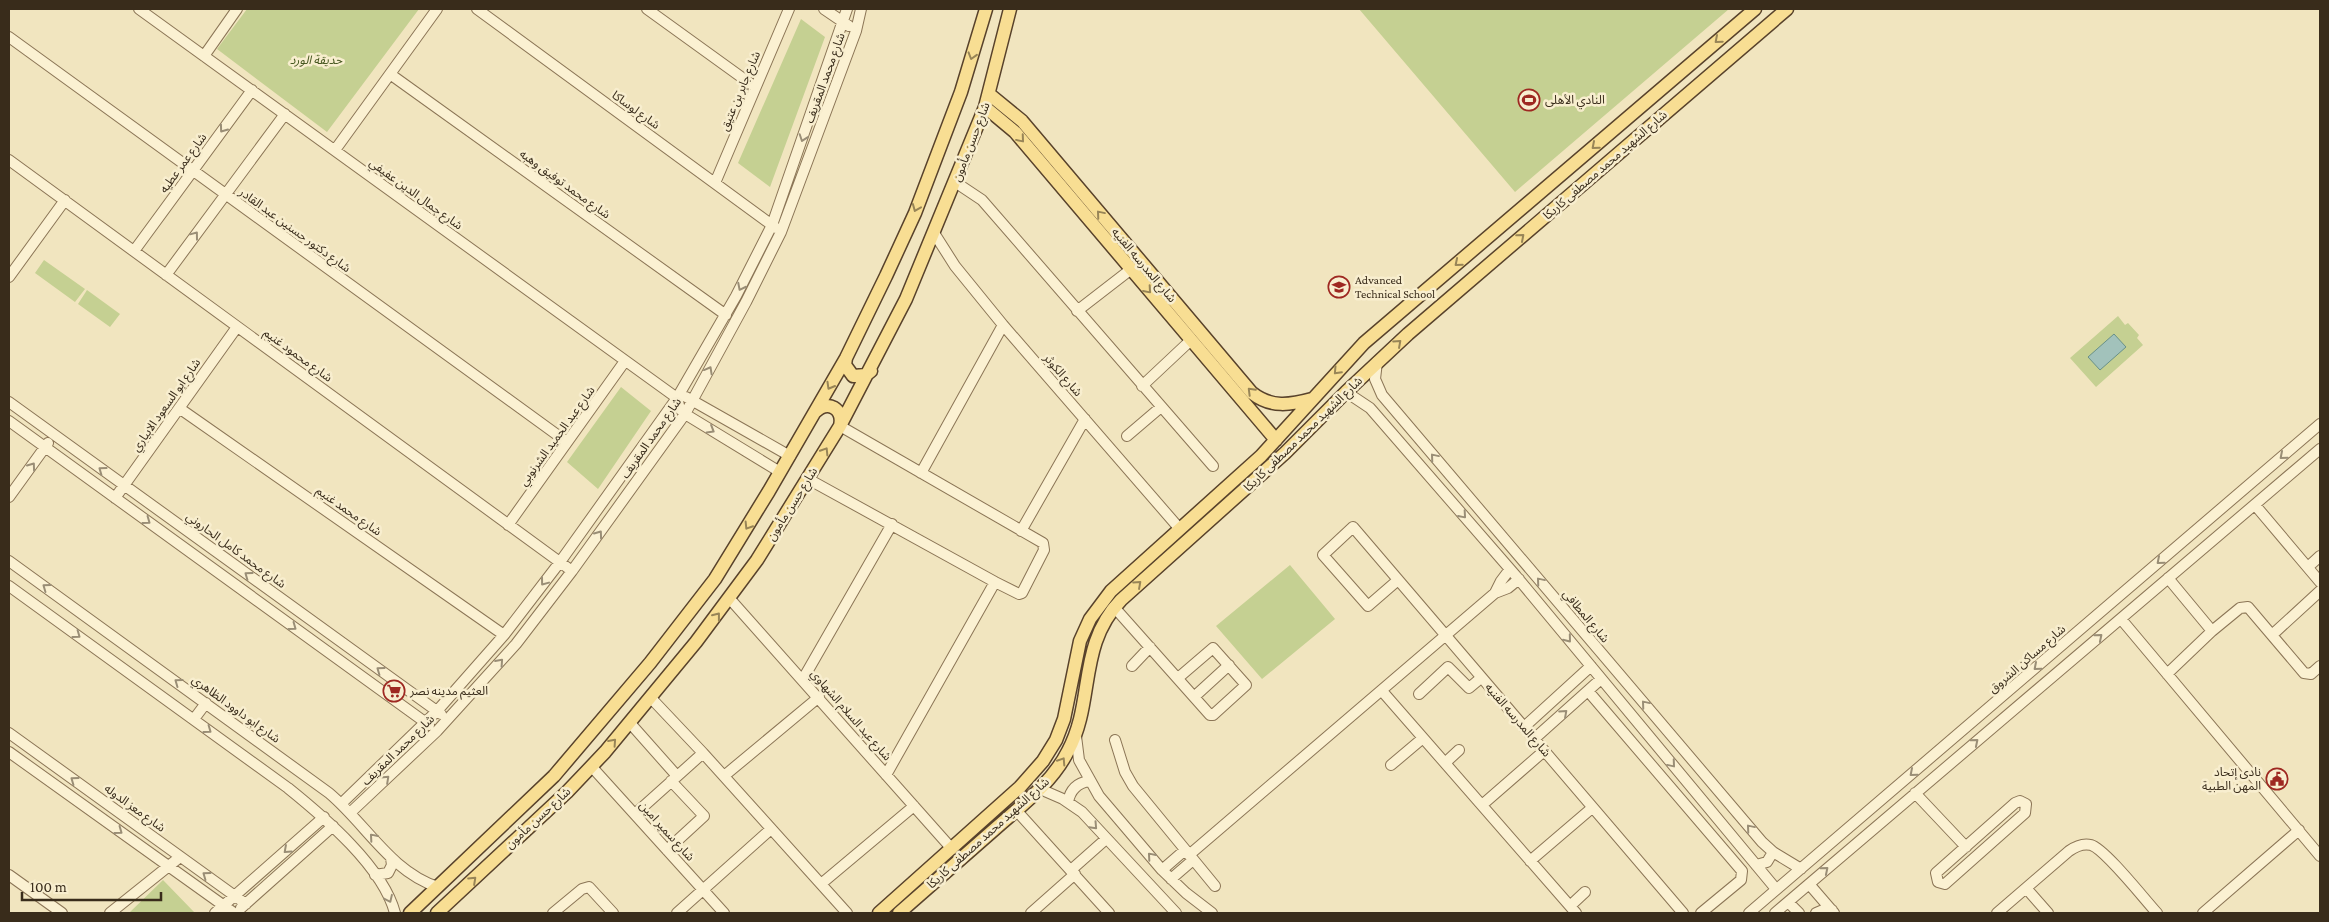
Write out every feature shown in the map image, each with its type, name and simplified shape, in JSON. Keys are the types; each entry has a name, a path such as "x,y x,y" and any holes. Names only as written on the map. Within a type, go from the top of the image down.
{"main road":[{"name":"شارع حسن مأمون","path":"410,913 554,776 626,692 714,579 790,456 846,358 915,213 961,92 986,9"},
{"name":"شارع حسن مأمون","path":"441,912 567,792 630,723 730,599 808,479 870,371 906,299 985,107 1010,9"},
{"name":"شارع الشهيد محمد مصطفى كاريكا","path":"879,913 1028,779 1043,761 1056,740 1064,719 1076,653 1090,619 1111,591 1179,528 1245,471 1276,440 1346,361 1384,326 1755,9"},
{"name":"شارع الشهيد محمد مصطفى كاريكا","path":"899,913 1040,789 1061,764 1076,736 1093,647 1100,627 1114,607 1278,459 1377,362 1787,9"},
{"name":"شارع المدرسه الفنيه","path":"989,94 1022,121 1252,393 1272,403 1289,405 1312,399"},
{"name":"شارع المدرسه الفنيه","path":"985,107 1015,132 1276,440"},
{"path":"846,358 845,365 853,376 866,375 870,371"},
{"path":"1257,419 1265,414 1272,403"},
{"path":"815,412 820,407 827,405 834,407 840,412 842,419 840,426"}],"street":[{"name":"شارع جمال الدين عفيفي","path":"139,9 677,398 680,409 685,414"},
{"path":"204,56 237,9"},
{"path":"335,150 437,9"},
{"name":"شارع لوساكا","path":"476,9 781,232"},
{"path":"647,9 755,87"},
{"name":"شارع جابر بن عتيق","path":"715,183 789,9"},
{"path":"824,9 856,31"},
{"name":"شارع محمد المقريف","path":"342,803 437,711 504,635 560,562 677,398 726,315 772,225 844,23 847,9"},
{"name":"شارع محمد المقريف","path":"351,812 448,719 516,644 572,571 685,414 746,302 781,232 856,31 861,9"},
{"name":"شارع دكتور حسنين عبد القادر","path":"9,37 567,442"},
{"name":"شارع محمد توفيق وهبه","path":"390,74 726,315"},
{"name":"شارع عمر عطيه","path":"134,251 252,90"},
{"path":"166,274 285,114"},
{"name":"شارع محمود غنيم","path":"9,160 572,571"},
{"path":"955,182 979,197 1213,466"},
{"path":"9,277 64,200"},
{"name":"شارع الكوثر","path":"934,233 955,266 1003,325 1179,528"},
{"path":"1077,311 1130,270"},
{"path":"921,473 1003,325"},
{"name":"شارع ابو السعود الابياري","path":"115,498 238,327"},
{"path":"1142,386 1190,340"},
{"name":"شارع عبد الحميد الشرنوبي","path":"508,525 625,361"},
{"name":"شارع المطافي","path":"1377,362 1376,385 1388,403 1762,842 1773,852 1801,869"},
{"path":"1346,392 1364,403 1376,414 1510,569 1776,889"},
{"path":"677,398 693,399 790,456"},
{"name":"شارع محمد كامل الحاروني","path":"9,402 448,719"},
{"path":"1376,414 1380,404 1388,403"},
{"path":"1127,436 1161,407"},
{"name":"شارع محمد غنيم","path":"179,408 504,635"},
{"path":"21,411 10,424 45,447 436,731"},
{"path":"685,414 780,472"},
{"path":"1022,531 1085,418"},
{"name":"شارع مساكن الشروق","path":"1749,913 2320,424"},
{"path":"808,479 995,582 1021,594 1040,559 1044,545 840,426"},
{"path":"9,497 54,435"},
{"path":"1775,913 2320,449"},
{"path":"2255,505 2320,582"},
{"path":"2216,514 2219,523 2227,528"},
{"path":"803,679 892,524"},
{"name":"شارع المدرسه الفنيه","path":"1398,580 1368,606 1324,558 1324,552 1353,527 1683,913"},
{"path":"2197,529 2207,532 2210,542"},
{"path":"2308,567 2320,556"},
{"name":"شارع ابو داوود الظاهري","path":"9,561 342,803 391,858 412,875 438,887"},
{"path":"1496,593 1501,581 1510,569"},
{"path":"2168,578 2212,631"},
{"path":"1162,870 1189,855 1496,593 1508,588 1519,580"},
{"path":"886,775 995,582"},
{"path":"9,586 288,788 324,817 334,826 375,875 390,898 395,913"},
{"path":"2272,635 2320,591"},
{"name":"شارع عبد السلام الشهاوي","path":"730,599 952,849"},
{"path":"1114,607 1212,716 1246,684 1213,648 1178,678"},
{"path":"2167,674 2212,631 2244,607 2251,610 2304,673 2312,674 2320,666"},
{"path":"2121,619 2320,856"},
{"path":"1132,666 1150,646"},
{"path":"1194,696 1229,665"},
{"path":"1524,727 1591,666"},
{"path":"1418,694 1448,667 1469,688 1481,678"},
{"path":"1534,740 1601,679"},
{"path":"1382,691 1573,910 1585,892"},
{"path":"1588,691 1742,871 1741,880 1701,913"},
{"path":"650,697 703,752 847,913"},
{"path":"724,776 819,697"},
{"path":"194,720 206,703"},
{"path":"630,723 704,816 667,850"},
{"name":"شارع معز الدوله","path":"9,733 246,904"},
{"path":"1076,736 1079,760 1099,796 1162,870 1212,913"},
{"path":"1391,766 1423,738"},
{"path":"1115,740 1125,772 1133,786 1215,886"},
{"path":"1445,763 1459,750"},
{"path":"1482,805 1544,751"},
{"path":"9,752 235,913 334,826"},
{"path":"634,814 703,752"},
{"name":"شارع سمير امين","path":"591,766 724,913"},
{"path":"1068,802 1074,788 1080,783 1089,781"},
{"path":"1040,789 1068,802 1082,812 1169,911"},
{"path":"1916,793 1966,847"},
{"path":"2015,802 2026,804 2025,813 1945,884 1938,882 1936,873 1966,847 2015,802"},
{"path":"821,884 914,806"},
{"path":"1530,861 1592,808"},
{"path":"1016,810 1109,913"},
{"path":"215,913 324,817"},
{"path":"677,913 771,829"},
{"path":"2203,913 2299,830"},
{"path":"1030,913 1106,839"},
{"path":"1996,913 2076,846 2092,845 2103,854 2157,913"},
{"path":"1756,864 1767,862 1773,852"},
{"path":"1171,879 1189,855"},
{"path":"110,913 180,857"},
{"path":"375,875 388,872 392,865 391,858"},
{"path":"9,875 62,913"},
{"path":"1809,884 1833,912"},
{"path":"553,913 582,889 589,887 613,913"},
{"path":"2026,888 2048,913"},
{"path":"1788,902 1799,913"},
{"path":"1816,913 1823,910 1833,912"}],"green space":[{"name":"حديقة الورد","path":"247,9 419,9 327,132 217,49"},
{"name":"النادي الأهلى","path":"1359,9 1729,9 1515,192"},
{"path":"801,19 825,37 770,187 738,163"},
{"path":"44,260 85,289 75,302 35,273"},
{"path":"87,290 120,314 110,327 78,304"},
{"path":"2118,316 2125,325 2128,323 2139,335 2137,338 2143,345 2096,387 2070,358"},
{"path":"621,387 651,411 598,489 567,462"},
{"path":"1290,565 1335,619 1262,679 1216,626"},
{"path":"163,880 195,913 129,913"}],"water":[{"path":"2114,334 2126,347 2100,370 2088,357"}],"place":[{"name":"النادي الأهلى","path":"1529,100"},
{"name":"Advanced Technical School","path":"1339,287"},
{"name":"العثيم مدينه نصر","path":"394,691"},
{"name":"نادى إتحاد المهن الطبية","path":"2277,779"}]}
